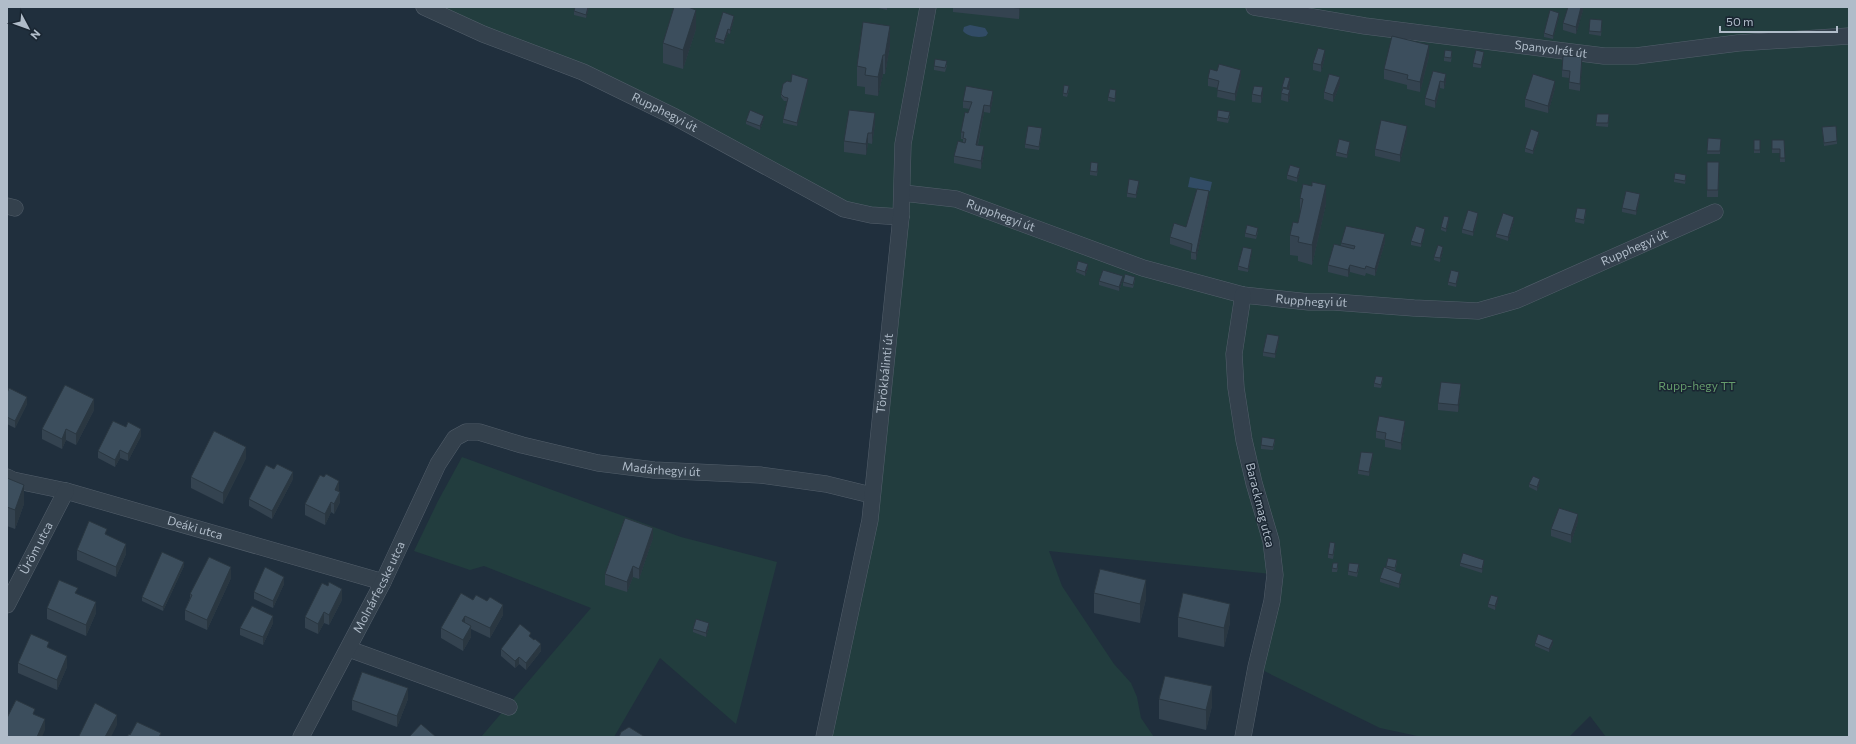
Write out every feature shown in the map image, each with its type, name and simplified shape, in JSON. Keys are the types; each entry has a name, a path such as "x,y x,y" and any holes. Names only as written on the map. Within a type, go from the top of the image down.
{"street":[{"name":"Rupphegyi út","path":"424,7 483,34 583,72 718,139 844,209 871,215 902,217"},
{"name":"Törökbálinti út","path":"824,737 869,525 871,495 902,217 903,144 928,7"},
{"name":"Spanyolrét út","path":"1254,7 1365,26 1604,56 1636,56 1738,43 1849,36"},
{"name":"Rupphegyi út","path":"903,193 956,199 1143,268 1243,295 1302,301 1478,311 1517,300 1715,212"},
{"name":"Barackmag utca","path":"1243,295 1234,354 1236,388 1244,440 1271,541 1275,575 1272,601 1256,668 1243,737"},
{"name":"Madárhegyi út","path":"455,438 466,432 479,432 522,445 598,463 654,470 760,475 826,484 871,495"},
{"name":"Molnárfecske utca","path":"301,737 349,649 383,582 438,464 455,438"},
{"name":"Deáki utca","path":"7,477 12,480 66,491 383,582"},
{"name":"Üröm utca","path":"7,605 66,491"},
{"path":"349,649 509,707"}],"green space":[{"name":"Rupp-hegy TT","path":"424,7 1849,7 1849,737 1606,737 1590,716 1569,737 1422,737 1380,728 1256,667 1255,645 1259,620 1271,574 1049,551 1062,586 1114,664 1131,683 1137,697 1141,718 1154,737 824,737 870,520 901,217 871,215"},
{"path":"462,457 681,537 777,562 736,724 660,658 614,737 481,737 591,608 484,566 470,570 414,551 438,501"}],"water":[{"path":"970,25 985,28 988,33 986,36 980,37 968,35 963,31 964,27"},
{"path":"1190,177 1212,182 1210,191 1188,187"}],"building":[{"path":"575,7 588,7 586,15 574,11"},
{"path":"674,7 688,7 696,10 683,50 663,43"},
{"path":"1568,7 1581,7 1576,27 1563,23"},
{"path":"1550,10 1559,13 1553,36 1544,33"},
{"path":"723,12 734,16 730,30 728,29 724,41 715,38"},
{"path":"1590,19 1602,20 1601,32 1589,31"},
{"path":"863,22 890,26 885,55 883,55 878,77 865,75 866,68 857,66"},
{"path":"1392,36 1429,45 1420,82 1407,79 1408,75 1384,69"},
{"path":"1318,48 1325,50 1321,65 1313,63"},
{"path":"1445,50 1452,51 1451,58 1444,57"},
{"path":"1476,50 1484,52 1481,65 1473,63"},
{"path":"1563,56 1582,57 1580,84 1569,82 1570,71 1562,70"},
{"path":"935,59 947,61 945,68 934,66"},
{"path":"1219,64 1241,70 1235,94 1217,90 1219,81 1208,78 1210,69 1217,71"},
{"path":"1433,71 1446,74 1444,82 1440,81 1435,101 1425,98"},
{"path":"792,74 808,79 797,123 783,119 788,98 781,94 783,84 787,81 791,82"},
{"path":"1329,74 1340,77 1333,95 1324,92"},
{"path":"1533,74 1555,81 1548,106 1525,99"},
{"path":"1285,77 1290,78 1287,88 1282,87"},
{"path":"1064,85 1069,86 1067,94 1063,93"},
{"path":"966,86 993,91 990,106 984,105 976,145 984,146 981,161 954,156 958,141 965,143 966,139 963,138 964,132 961,132 965,112 968,113 972,102 963,101"},
{"path":"1254,86 1263,87 1261,96 1252,94"},
{"path":"1283,88 1290,90 1288,95 1281,93"},
{"path":"1110,89 1116,90 1115,99 1108,97"},
{"path":"750,110 764,116 760,126 746,121"},
{"path":"849,110 875,113 872,133 868,133 866,144 844,141"},
{"path":"1218,110 1230,112 1228,119 1217,117"},
{"path":"1597,114 1609,114 1608,123 1596,123"},
{"path":"1381,120 1407,126 1400,155 1375,149"},
{"path":"1028,126 1042,128 1039,147 1025,144"},
{"path":"1836,126 1837,141 1824,143 1822,127"},
{"path":"1531,129 1539,132 1533,151 1525,148"},
{"path":"1708,138 1721,139 1720,151 1707,151"},
{"path":"1339,139 1350,142 1347,155 1336,152"},
{"path":"1754,140 1760,140 1760,150 1754,150"},
{"path":"1772,140 1784,140 1785,158 1780,158 1780,149 1772,149"},
{"path":"1091,162 1098,163 1097,172 1090,171"},
{"path":"1707,162 1719,162 1718,190 1707,190"},
{"path":"1290,165 1300,168 1297,178 1287,175"},
{"path":"1675,173 1686,175 1685,181 1674,179"},
{"path":"1129,179 1139,181 1136,195 1127,193"},
{"path":"1312,182 1326,185 1312,245 1298,242 1299,237 1290,235 1293,222 1298,223 1303,199 1300,198 1303,184 1312,186"},
{"path":"1197,189 1209,191 1196,253 1191,252 1192,244 1170,237 1174,223 1186,227"},
{"path":"1626,191 1640,194 1636,211 1622,208"},
{"path":"1577,208 1586,209 1584,220 1575,218"},
{"path":"1468,210 1478,213 1473,232 1462,229"},
{"path":"1503,213 1514,217 1508,237 1496,234"},
{"path":"1444,216 1449,217 1446,229 1441,227"},
{"path":"1247,225 1258,228 1256,236 1245,233"},
{"path":"1346,226 1385,234 1375,269 1366,266 1365,269 1350,265 1348,270 1328,265 1334,244 1354,249 1355,246 1341,243"},
{"path":"1416,226 1425,229 1421,244 1411,241"},
{"path":"1438,245 1443,247 1440,258 1434,257"},
{"path":"1243,247 1252,249 1248,269 1238,266"},
{"path":"1078,261 1088,264 1085,272 1076,269"},
{"path":"1103,270 1123,276 1119,287 1099,281"},
{"path":"1451,270 1459,272 1456,284 1448,282"},
{"path":"1125,274 1135,277 1133,285 1123,282"},
{"path":"1267,334 1279,336 1275,354 1263,352"},
{"path":"1376,376 1383,377 1381,385 1374,383"},
{"path":"1441,382 1461,384 1458,405 1438,403"},
{"path":"65,385 94,399 76,434 66,429 62,439 42,429"},
{"path":"9,388 27,397 15,421 7,417 7,393"},
{"path":"1379,416 1405,421 1401,443 1385,439 1386,433 1376,431"},
{"path":"113,421 126,427 128,422 141,429 128,454 120,450 115,460 98,451"},
{"path":"214,431 246,447 223,493 191,477"},
{"path":"1262,437 1275,439 1273,447 1261,445"},
{"path":"1361,452 1373,453 1369,472 1358,470"},
{"path":"277,464 293,472 272,511 249,499 266,465 274,469"},
{"path":"326,474 339,481 335,490 340,492 334,504 331,502 325,514 305,504 320,475 324,477"},
{"path":"1533,476 1540,479 1537,487 1529,484"},
{"path":"7,478 24,485 15,510 7,507"},
{"path":"1559,508 1578,514 1571,535 1551,529"},
{"path":"625,518 653,528 639,569 633,566 627,582 605,574"},
{"path":"89,521 107,529 105,534 126,544 116,567 77,550"},
{"path":"1330,542 1335,543 1333,555 1328,554"},
{"path":"162,552 184,562 163,607 142,597"},
{"path":"1463,553 1484,560 1482,569 1460,563"},
{"path":"209,557 231,567 207,620 185,610 192,595 190,594"},
{"path":"1388,558 1397,560 1395,568 1386,566"},
{"path":"1333,563 1338,563 1337,569 1332,568"},
{"path":"1349,563 1359,564 1357,573 1348,571"},
{"path":"265,567 284,577 273,601 254,592"},
{"path":"1384,567 1402,574 1399,584 1380,578"},
{"path":"1100,569 1146,580 1140,604 1094,593"},
{"path":"59,580 78,588 75,593 96,602 86,625 47,608"},
{"path":"329,582 342,589 329,615 324,612 318,624 305,617 322,583 328,586"},
{"path":"461,593 473,600 476,595 487,601 490,597 503,605 490,628 465,616 462,621 471,626 463,640 441,628"},
{"path":"1183,593 1230,604 1224,628 1178,617"},
{"path":"1491,595 1498,597 1495,606 1488,604"},
{"path":"252,606 273,616 263,637 240,628"},
{"path":"696,619 709,623 706,633 693,629"},
{"path":"520,624 531,633 529,636 541,644 526,663 519,657 515,661 501,649"},
{"path":"31,634 49,642 47,647 67,656 57,680 18,663"},
{"path":"1538,634 1553,640 1549,649 1535,643"},
{"path":"362,672 408,688 397,716 352,700"},
{"path":"1165,676 1212,686 1206,710 1159,699"},
{"path":"16,700 35,709 33,714 45,719 37,737 7,736 7,718"},
{"path":"95,703 117,715 105,737 81,737 79,736"},
{"path":"137,722 161,733 159,737 127,737 129,734 130,735"},
{"path":"421,724 436,737 409,737"},
{"path":"629,727 645,737 619,737 621,732"}]}
